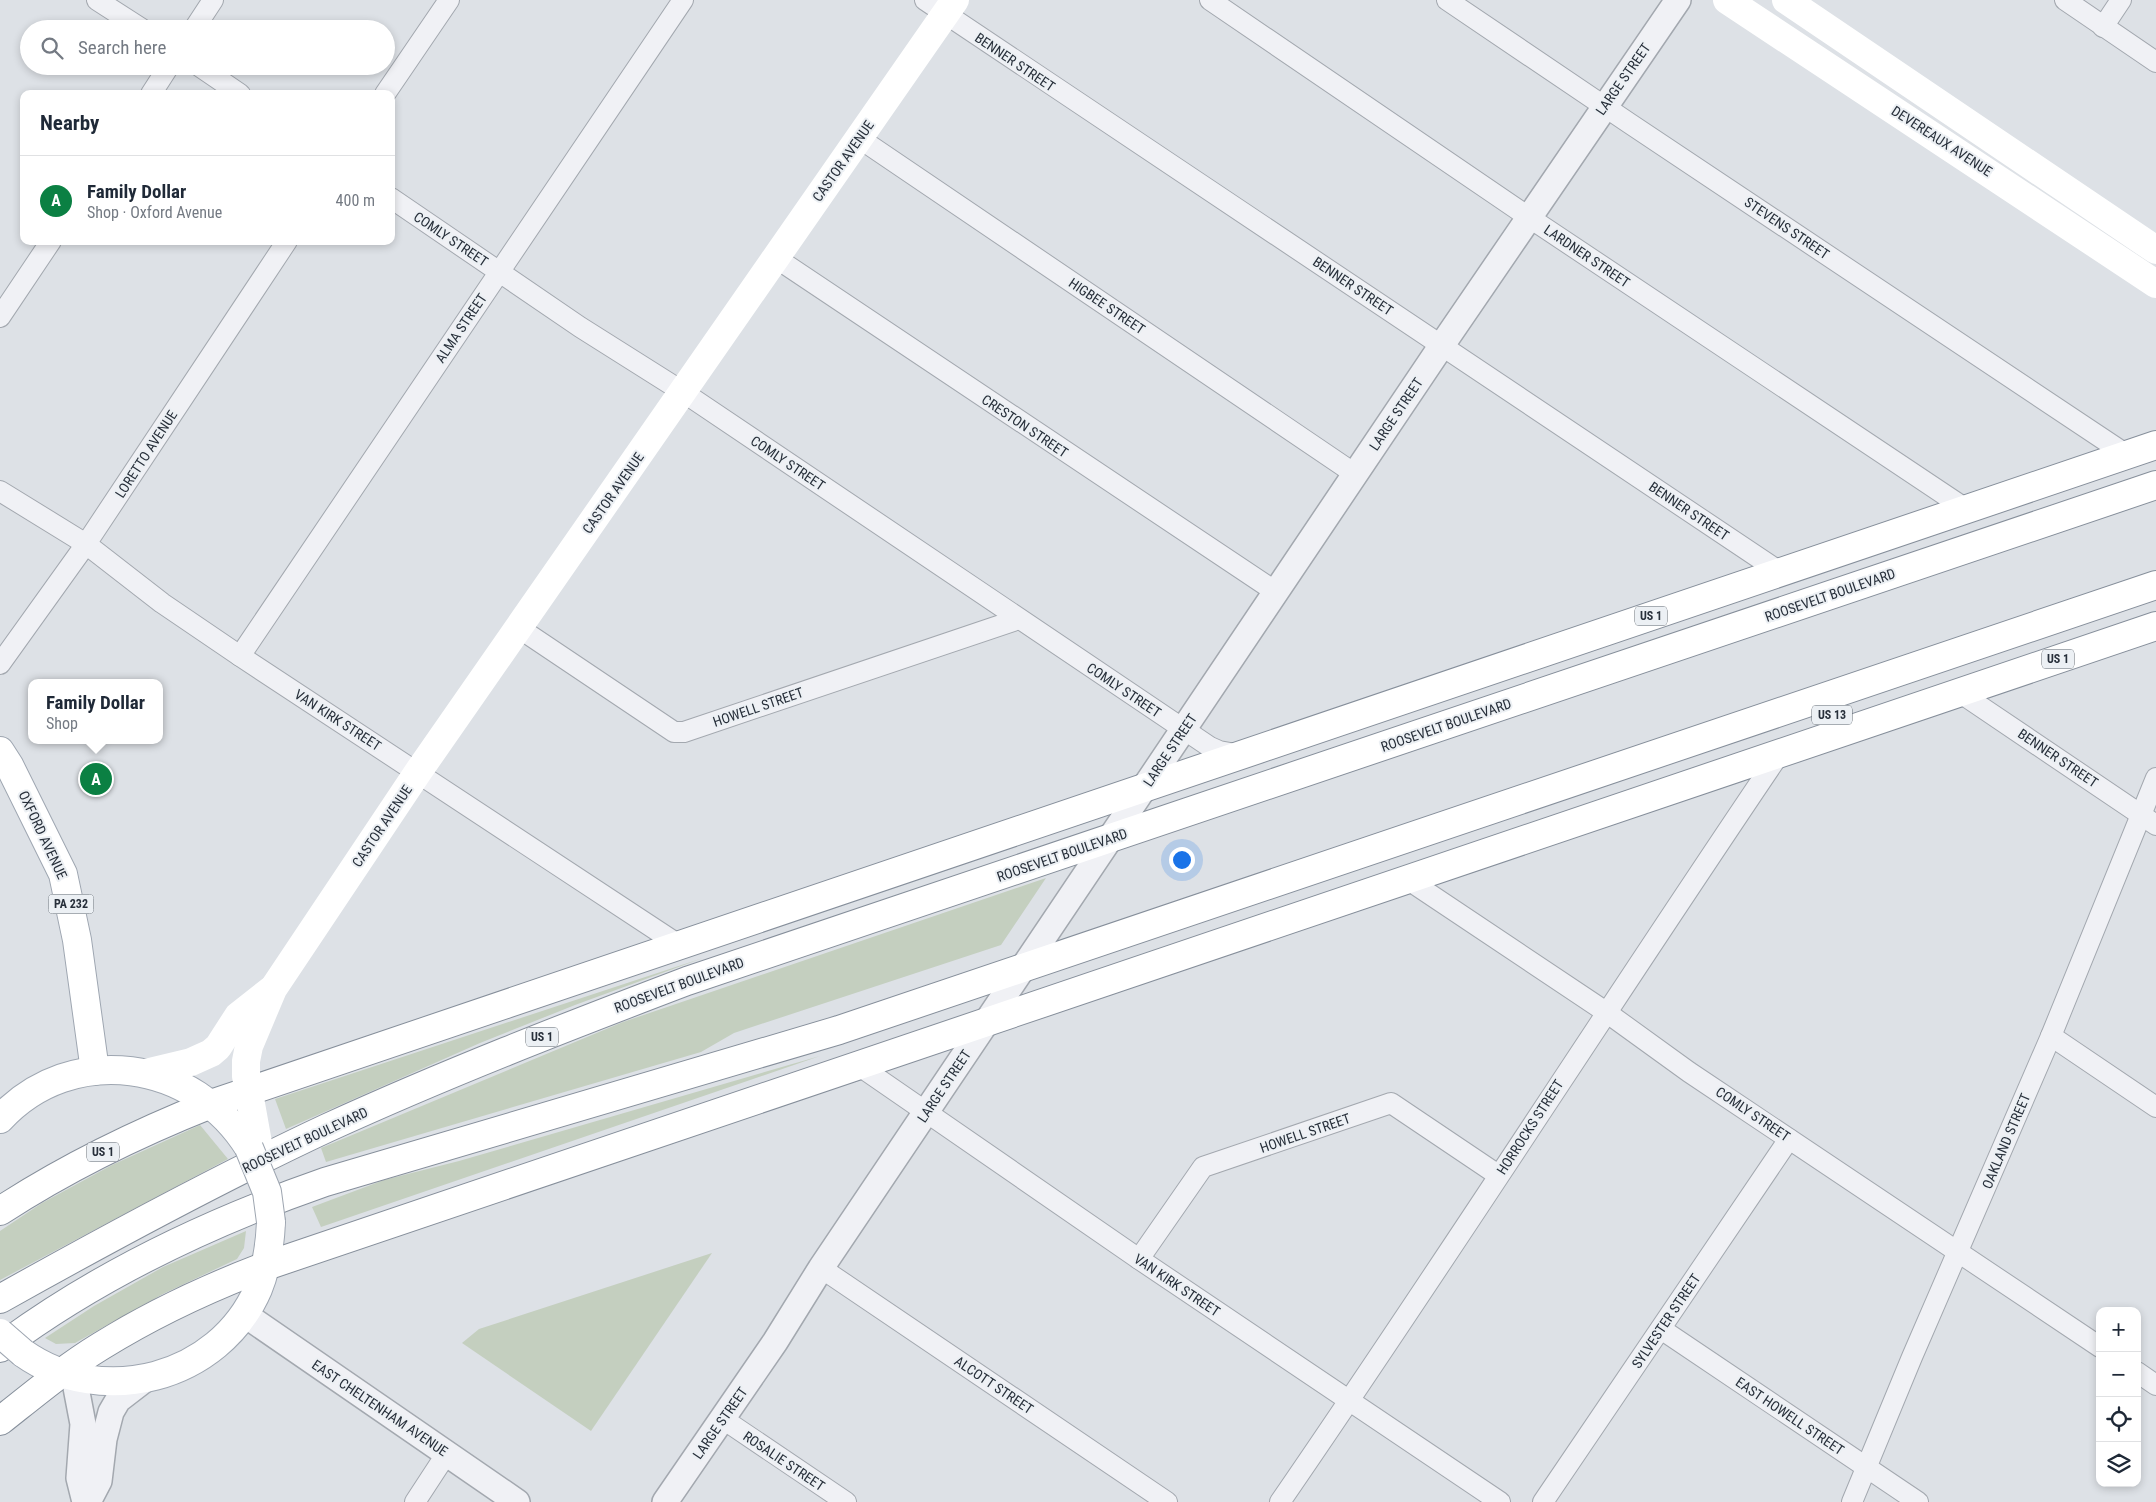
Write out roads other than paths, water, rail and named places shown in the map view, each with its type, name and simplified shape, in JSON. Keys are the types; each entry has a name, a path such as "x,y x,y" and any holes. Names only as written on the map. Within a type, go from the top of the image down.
{"main road":[{"name":"DEVEREAUX AVENUE","path":"1727,0 2156,284"},
{"name":"DEVEREAUX AVENUE","path":"1786,0 2156,250"},
{"name":"CASTOR AVENUE","path":"254,1146 246,1061 249,1046 273,989 418,772 520,628 859,138 942,5"},
{"path":"1995,176 2011,152"},
{"name":"US 1","path":"0,1211 49,1181 127,1140 248,1090 2156,445"},
{"name":"ROOSEVELT BOULEVARD","path":"0,1299 154,1215 326,1129 506,1051 687,982 2156,485"},
{"path":"11,1351 58,1309 145,1259 232,1217 278,1198 325,1182 776,1050 2156,585"},
{"name":"US 1","path":"0,1421 68,1375 100,1346 165,1309 198,1293 266,1266 2156,626"},
{"path":"1492,670 1681,646"},
{"name":"US 13","path":"1705,738 1959,692"},
{"name":"OXFORD AVENUE","path":"0,751 22,789 63,874 77,940 95,1071"},
{"name":"CASTOR AVENUE","path":"145,1073 191,1062 211,1053 218,1046 238,1016 273,989"},
{"path":"0,1119 14,1106 55,1079 95,1071 121,1070 145,1073 181,1085 211,1104 254,1146 267,1192 271,1222 266,1266 258,1288 244,1314 217,1344 201,1356 164,1375 144,1380 104,1382 68,1375 11,1351 0,1334"}],"street":[{"path":"97,0 128,20"},
{"path":"200,20 213,0"},
{"path":"388,90 448,0"},
{"name":"ALMA STREET","path":"240,656 682,0"},
{"name":"LARDNER STREET","path":"1210,0 1530,218 1966,509"},
{"name":"STEVENS STREET","path":"1447,0 2127,455"},
{"name":"LARGE STREET","path":"665,1502 775,1342 820,1268 1146,787 1442,345 1678,0"},
{"path":"2065,0 2156,62"},
{"path":"2103,27 2121,0"},
{"name":"BENNER STREET","path":"942,5 1780,572"},
{"path":"154,90 164,75"},
{"path":"212,75 234,90"},
{"name":"HIGBEE STREET","path":"859,138 1355,474"},
{"name":"COMLY STREET","path":"395,201 580,327 683,392 1184,730 1219,752 1241,755"},
{"path":"0,317 48,245"},
{"name":"LORETTO AVENUE","path":"0,664 86,544 284,245"},
{"name":"CRESTON STREET","path":"776,258 1276,592"},
{"name":"VAN KIRK STREET","path":"0,491 86,544 162,603 240,656 679,944"},
{"name":"HOWELL STREET","path":"520,628 674,732 684,732 1019,619"},
{"name":"BENNER STREET","path":"1959,692 2148,820"},
{"name":"HORROCKS STREET","path":"1280,1502 1350,1401 1606,1012 1780,753"},
{"name":"OAKLAND STREET","path":"1852,1502 1912,1357 2051,1036 2148,820 2156,778"},
{"name":"COMLY STREET","path":"1407,879 1606,1012 1789,1139 2096,1344"},
{"path":"2051,1036 2156,1107"},
{"name":"VAN KIRK STREET","path":"858,1065 1139,1260 1500,1502"},
{"name":"HOWELL STREET","path":"1139,1260 1203,1167 1391,1104 1498,1175"},
{"name":"SYLVESTER STREET","path":"1542,1502 1789,1139"},
{"name":"ALCOTT STREET","path":"820,1268 1167,1502"},
{"name":"EAST CHELTENHAM AVENUE","path":"244,1314 517,1502"},
{"name":"EAST HOWELL STREET","path":"1661,1329 1918,1502"},
{"path":"68,1375 84,1424 79,1478 87,1502"},
{"path":"2141,1375 2156,1385"},
{"path":"87,1502 99,1481 104,1440 112,1412 118,1400 144,1380"},
{"name":"ROSALIE STREET","path":"723,1419 846,1502"},
{"path":"415,1502 447,1453"}],"place":[{"name":"Family Dollar","path":"96,779"}]}
